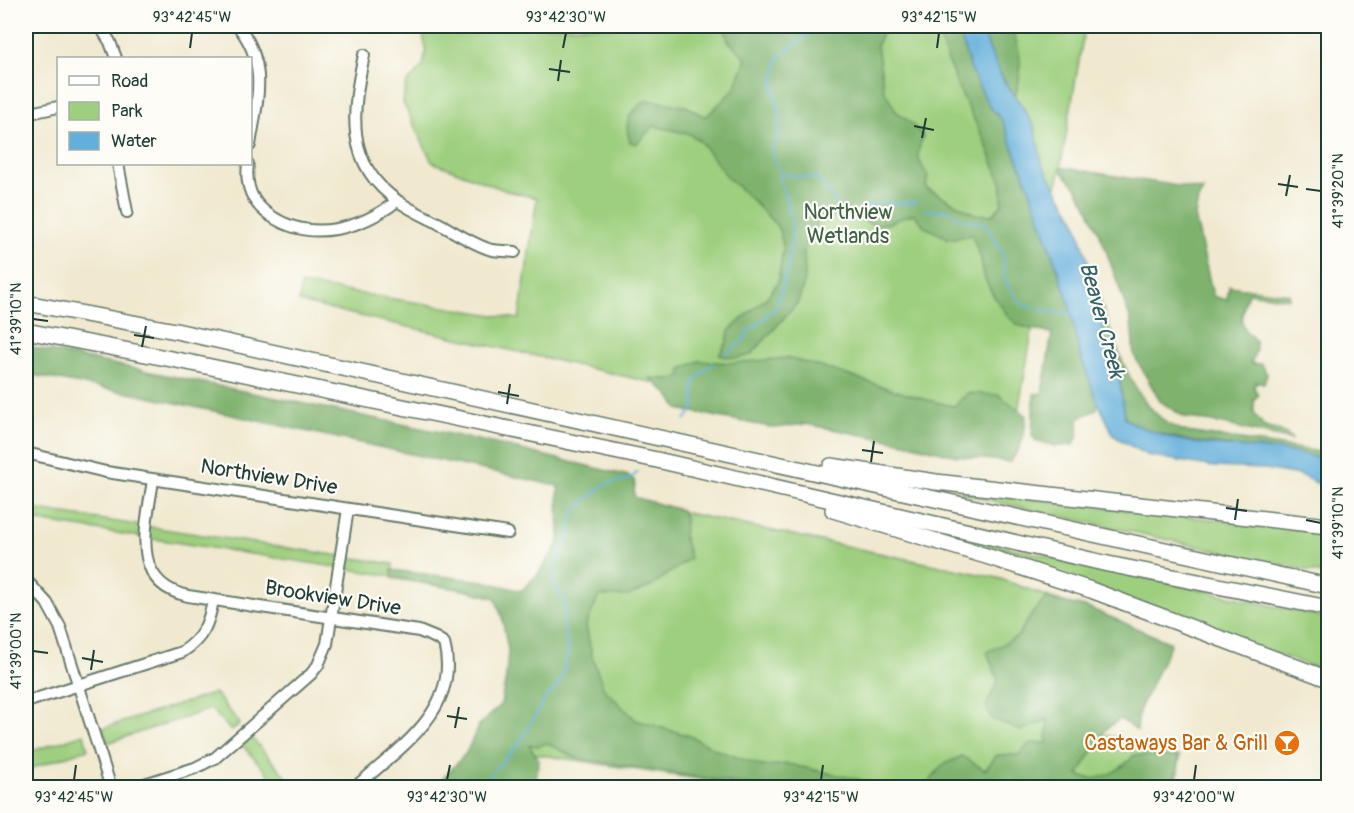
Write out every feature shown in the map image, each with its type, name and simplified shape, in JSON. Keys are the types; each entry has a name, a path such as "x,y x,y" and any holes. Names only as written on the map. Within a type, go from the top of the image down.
{"highway":[{"path":"26,303 176,331 1329,586"},
{"path":"26,331 192,363 766,484 1108,564 1329,608"},
{"path":"676,441 936,482 1329,526"},
{"path":"766,484 795,498 1091,590 1329,679"}],"street":[{"path":"100,26 111,42 116,57"},
{"path":"238,26 251,45 258,67 258,92 252,125"},
{"path":"364,55 355,107 357,140 361,154 373,177 397,201 490,249 515,252"},
{"path":"26,114 57,107"},
{"path":"118,165 128,212"},
{"path":"248,165 248,185 255,202 281,223 299,229 321,231 350,226 378,214 397,201"},
{"name":"Northview Drive","path":"26,453 84,468 153,480 508,534"},
{"name":"Brookview Drive","path":"153,480 145,537 146,556 153,574 175,592 213,600 419,631 444,643 448,655 447,665 442,693 433,715 417,733 354,788"},
{"path":"132,788 195,768 215,758 302,682 318,665 323,654 331,618 348,509"},
{"path":"26,580 47,603 60,627 111,788"},
{"path":"26,702 174,656 197,641 208,625 213,600"}],"green space":[{"name":"Northview Wetlands","path":"421,26 1085,26 1011,453 785,413 299,302 301,284 519,319 537,198 507,191 432,162 403,103 406,84 423,66 426,49"},
{"path":"727,26 885,26 877,45 884,90 896,111 923,136 918,157 928,176 926,188 975,214 993,215 1002,204 1002,185 986,144 957,85 935,26 957,26 989,106 1002,120 1029,187 1069,303 1079,352 1098,403 1096,410 1078,420 1078,434 1074,445 1056,446 1036,441 1032,435 1034,394 1042,393 1052,333 1018,325 1009,317 993,295 983,275 981,259 972,235 949,239 925,227 914,214 878,225 851,216 822,217 809,235 804,251 805,280 798,302 751,355 735,358 719,355 727,342 729,331 768,296 778,282 783,249 777,226 728,178 700,141 689,134 654,126 636,144 630,142 627,128 632,113 647,100 686,106 703,116 708,115 735,88 746,58 728,41 725,29"},
{"path":"982,26 1009,26 1013,34 1020,60 1015,96 995,62"},
{"path":"1061,167 1203,190 1198,200 1195,216 1213,296 1227,300 1229,286 1289,294 1289,299 1248,293 1242,319 1245,329 1255,340 1256,350 1251,364 1261,364 1267,374 1264,384 1256,382 1254,387 1258,396 1254,399 1254,414 1265,427 1281,431 1292,440 1184,417 1160,401 1134,355 1131,321 1103,242 1086,204 1076,187 1062,172"},
{"path":"1090,268 1110,330 1128,372 1138,392 1166,422 1187,432 1321,452 1328,454 1328,461 1194,442 1149,431 1125,419 1120,382 1109,356"},
{"path":"26,346 488,442 629,476 635,481 634,497 681,510 685,517 684,537 690,558 652,586 628,596 599,596 586,625 592,656 604,689 636,720 690,736 717,750 762,766 788,764 892,787 761,787 576,758 547,743 540,746 529,745 539,760 535,787 435,787 466,753 479,725 501,704 508,650 502,617 495,598 469,591 392,578 392,570 484,581 521,591 538,574 559,543 558,486 139,395 26,374"},
{"path":"786,358 912,396 954,406 968,393 999,395 1026,415 1021,446 1010,462 957,456 905,443 805,424 775,428 678,409 670,396 650,378 681,377 681,369 699,361 734,363"},
{"path":"938,489 1328,532 1328,575"},
{"path":"577,490 998,578 1098,615 1079,727 1180,756 1176,788 749,787 535,754 439,788 497,735 560,598"},
{"path":"26,508 393,564 392,576 26,519"},
{"path":"925,529 1328,618 1328,672 925,532"},
{"path":"1046,598 1089,608 1171,643 1139,711 1137,731 1120,719 1106,729 1078,775 1085,778 1101,777 1116,771 1134,755 1179,757 1173,787 929,788 927,785 942,765 962,756 985,770 997,755 1018,755 1030,743 1047,743 1048,720 1020,731 992,719 986,706 998,681 987,652 1017,637 1031,615"},
{"path":"215,693 240,724 231,731 211,709 107,743 103,728"},
{"path":"84,734 88,749 26,770 26,753"},
{"path":"251,737 295,787 280,787 242,745"}],"water":[{"path":"957,26 982,26 988,46 1004,81 1035,128 1042,164 1076,221 1090,268 1109,356 1120,382 1125,419 1158,434 1186,441 1279,450 1328,461 1328,488 1299,475 1265,469 1214,467 1146,455 1114,436 1098,403 1079,352 1069,303 1029,187 1002,120 989,106 971,70"}],"waterway":[{"path":"819,26 779,56 773,88 780,109 778,136 771,152 782,174 818,179 845,213 857,212 878,203 913,201 916,203"},
{"path":"828,26 851,28 855,26"},
{"path":"725,354 746,338 745,335 777,306 791,247 792,225 779,177 782,174"},
{"path":"926,210 949,211 959,218 986,224 1003,254 1004,277 1007,284 1020,302 1026,306 1074,315"},
{"path":"685,420 694,408 694,383 702,372 713,364"},
{"path":"477,788 518,745 547,696 554,690 563,675 569,647 564,627 564,604 553,578 561,551 570,535 575,512 582,503 606,484 631,478 638,472"}],"place":[{"name":"Castaways Bar & Grill","path":"1287,743"}],"water label":[{"name":"Beaver Creek","path":"1102,320"}]}
